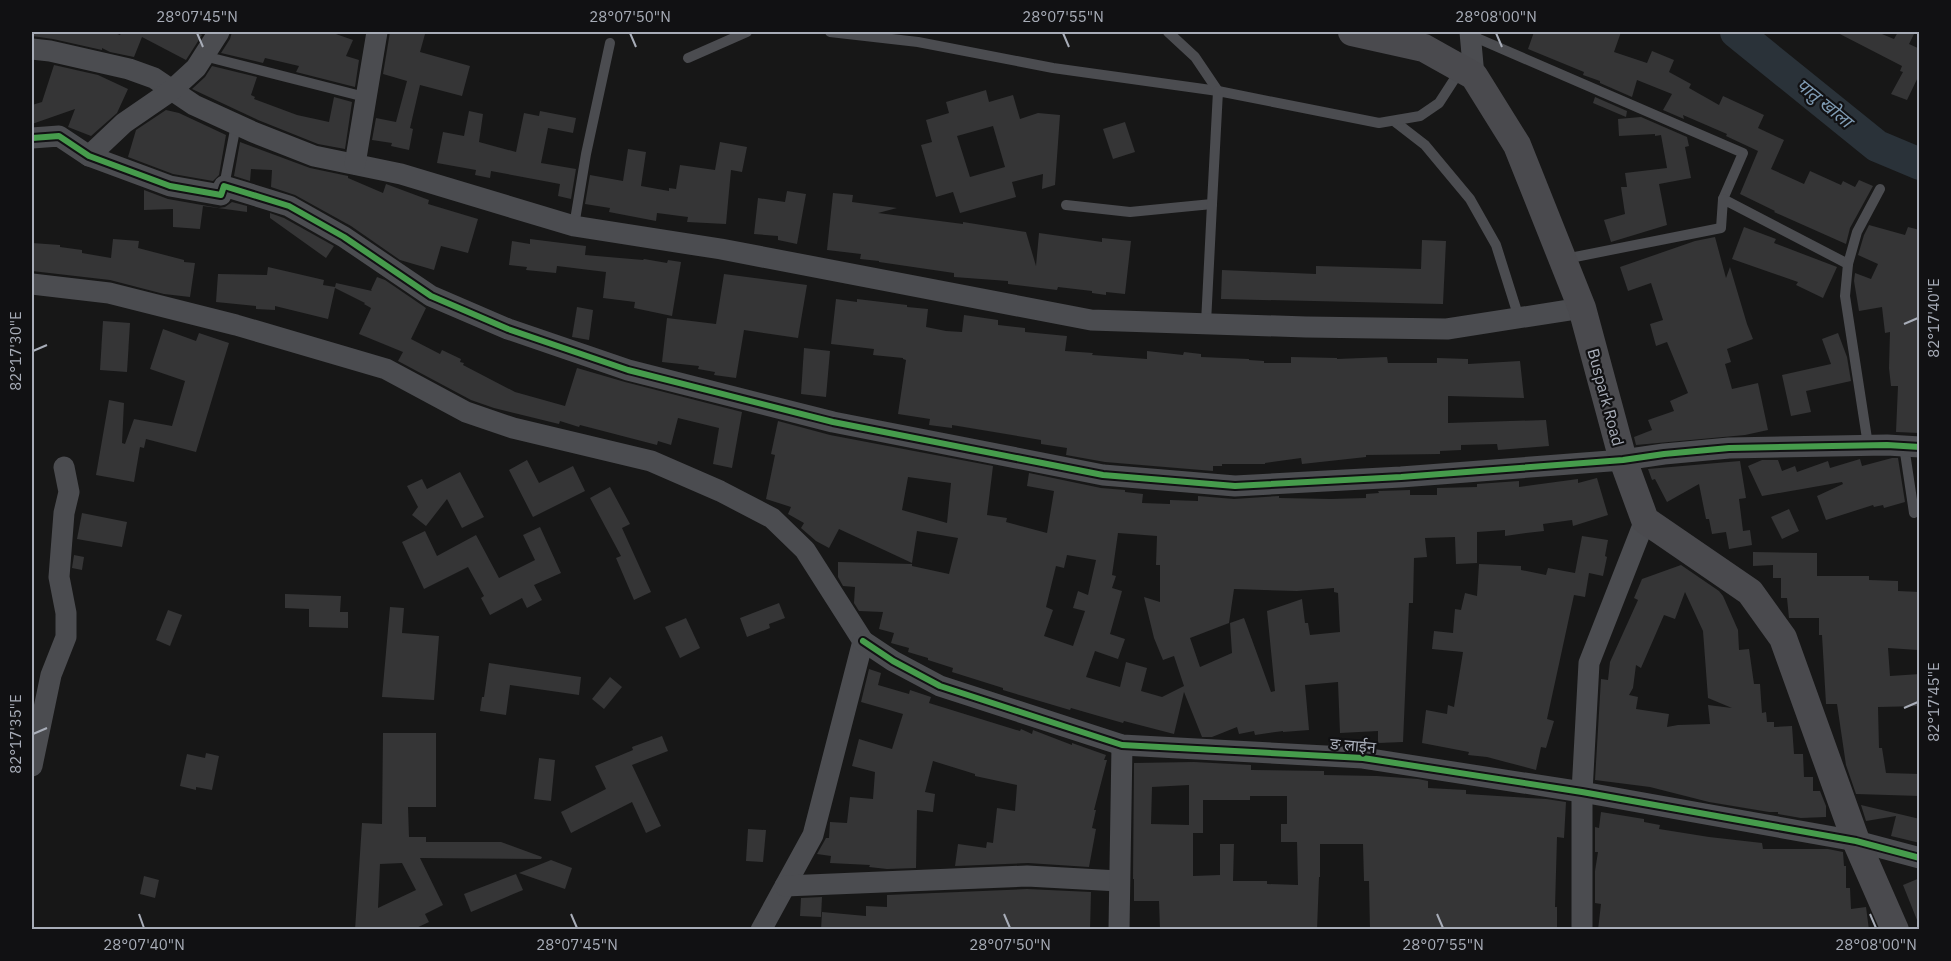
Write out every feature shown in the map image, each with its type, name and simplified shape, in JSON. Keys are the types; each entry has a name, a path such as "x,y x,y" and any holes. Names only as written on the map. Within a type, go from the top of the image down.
{"main road":[{"name":"Buspark Road","path":"1352,32 1424,48 1467,72 1518,145 1582,308 1623,460 1644,520"},
{"path":"1644,520 1750,592 1783,638 1856,841 1895,930"}],"street":[{"path":"355,164 377,32"},
{"path":"90,156 124,123 172,90 196,68 216,33"},
{"path":"1467,72 1470,33"},
{"path":"32,49 129,69 154,78 194,105 314,156 401,174 574,226 721,249 1091,320 1447,329 1582,308"},
{"path":"32,138 59,136 90,156 170,186 221,195 224,186 289,206 344,237 431,296 508,329 628,370 833,422 1103,475 1235,486 1401,477 1623,460 1729,448 1912,446"},
{"path":"32,284 109,293 236,325 386,369 466,412 513,428 651,461 720,491 772,518 805,550 863,641 813,835 761,930"},
{"path":"32,766 51,675 66,637 66,613 59,577 64,513 69,492 64,467"},
{"path":"1582,930 1582,792 1589,663 1644,520"},
{"name":"ङ लाईन","path":"863,641 893,661 940,686 1122,745 1363,759 1582,792 1856,841 1920,858"},
{"path":"1119,930 1122,745"},
{"path":"785,886 1027,876 1119,881"}],"lane":[{"path":"688,58 747,32"},
{"path":"830,32 918,42 1053,68 1218,91 1379,123 1420,116 1439,103 1467,72"},
{"path":"1168,32 1195,57 1218,91 1206,323"},
{"path":"1470,33 1743,153 1723,198 1721,228 1563,260"},
{"path":"574,226 586,154 610,43"},
{"path":"204,56 365,97"},
{"path":"1394,121 1425,145 1470,199 1496,245 1519,318"},
{"path":"224,186 236,124"},
{"path":"1868,445 1845,296 1848,264 1857,232 1880,189"},
{"path":"1723,198 1848,264"},
{"path":"1066,206 1130,213 1212,204"},
{"path":"1912,446 1914,513"}],"building":[{"path":"32,32 112,32 120,35 122,32 197,32 202,35 186,60 142,37 134,57 102,48 102,50 32,36"},
{"path":"232,32 330,32 353,40 346,56 359,60 355,87 296,72 299,66 265,58 263,63 221,53"},
{"path":"390,32 425,34 420,52 470,66 462,96 420,85 410,128 413,129 409,150 391,146 392,143 372,140 376,118 396,122 407,81 383,74"},
{"path":"1534,32 1621,32 1614,52 1647,63 1652,51 1674,60 1669,72 1691,84 1689,88 1719,105 1723,96 1764,115 1758,128 1784,140 1771,169 1804,184 1810,171 1841,185 1843,181 1855,187 1859,180 1873,186 1850,228 1846,244 1740,194 1758,151 1726,136 1727,134 1683,115 1684,119 1663,110 1672,94 1637,80 1632,97 1583,75 1584,72 1528,49"},
{"path":"1836,32 1877,32 1894,39 1898,32 1915,32 1909,44 1920,49 1920,73 1907,100 1891,94 1903,72 1900,71 1902,66"},
{"path":"54,65 98,75 128,89 117,113 91,136 68,127 75,109 32,124 32,105 42,102"},
{"path":"212,66 257,77 251,95 255,97 254,99 297,115 329,122 334,97 352,102 345,149 318,144 258,120 192,89 205,77"},
{"path":"986,90 989,102 1013,95 1020,119 1038,113 1060,115 1055,185 1042,189 1043,174 1012,182 1016,197 960,213 953,192 936,197 921,145 932,142 926,120 949,113 946,102","holes":["993,126 1005,167 970,177 957,136"]},
{"path":"1595,97 1627,111 1626,117 1593,103"},
{"path":"166,110 179,113 226,135 219,175 213,181 173,174 128,157 136,130"},
{"path":"469,111 483,114 479,142 516,152 524,113 539,116 540,111 576,118 573,133 548,128 541,163 576,169 571,199 558,196 560,184 491,171 490,178 475,175 476,170 437,163 443,132 464,136"},
{"path":"1641,117 1687,137 1689,146 1685,147 1691,178 1659,184 1667,225 1611,242 1604,220 1625,214 1621,187 1627,187 1625,173 1667,168 1661,135 1619,136 1618,119"},
{"path":"1125,122 1135,152 1113,159 1103,129"},
{"path":"240,142 310,168 348,176 383,193 386,184 429,200 428,204 478,219 468,253 441,246 434,270 400,260 351,226 295,195 271,187 272,170 251,169 250,181 234,176"},
{"path":"720,142 747,147 742,172 731,170 726,224 687,222 688,217 657,213 656,221 609,212 610,208 585,204 590,175 623,181 628,149 646,152 641,186 669,191 669,188 676,189 680,165 715,170"},
{"path":"144,190 168,199 219,208 232,202 247,206 247,212 203,206 200,229 173,227 173,209 144,210"},
{"path":"787,191 806,194 797,244 778,240 778,236 754,234 758,198 785,202"},
{"path":"833,193 853,195 852,202 897,208 878,213 963,224 963,222 1026,232 1036,266 1039,233 1102,242 1102,238 1131,241 1125,294 1106,292 1106,295 1058,287 1057,290 1008,284 1008,281 954,277 954,273 860,259 861,254 827,250"},
{"path":"270,213 284,218 334,246 326,258 270,218"},
{"path":"1869,225 1905,235 1908,227 1920,230 1920,267 1917,275 1920,310 1920,433 1896,432 1898,386 1891,386 1890,332 1885,333 1882,307 1859,311 1854,281 1855,273 1871,279 1878,264 1858,255"},
{"path":"1744,227 1776,239 1774,243 1837,267 1823,298 1796,285 1798,282 1732,259"},
{"path":"1715,237 1726,278 1730,267 1753,339 1727,349 1731,362 1725,364 1732,389 1758,383 1768,430 1745,435 1636,445 1634,437 1652,430 1648,420 1674,411 1670,401 1688,393 1667,342 1656,346 1650,324 1663,320 1651,283 1628,291 1620,267 1695,241"},
{"path":"113,239 139,241 138,248 184,260 184,262 195,263 190,297 164,294 110,280 32,271 32,243 60,245 60,247 82,250 82,253 111,258"},
{"path":"530,239 586,246 585,255 667,263 668,260 681,262 672,316 634,308 635,302 603,298 606,272 557,266 556,273 526,270 527,267 509,265 512,241 530,244"},
{"path":"1422,240 1446,241 1443,304 1221,299 1222,270 1316,274 1316,266 1421,269"},
{"path":"268,267 324,280 323,285 335,287 336,283 372,291 377,277 385,280 426,308 411,339 440,354 442,350 461,359 460,362 464,363 463,365 515,392 565,406 577,368 742,412 732,468 713,464 719,428 678,418 671,445 658,441 657,445 580,425 579,427 560,421 559,424 471,400 398,361 403,352 359,334 371,308 335,288 328,319 275,306 275,310 256,309 256,306 216,302 218,274 267,275"},
{"path":"724,274 807,285 798,338 744,330 736,378 714,375 715,372 698,369 699,366 662,362 667,318 716,324"},
{"path":"836,299 857,302 857,299 928,309 926,327 946,331 962,332 964,315 998,320 998,325 1025,328 1025,332 1067,336 1065,351 1093,353 1092,355 1147,359 1147,351 1183,355 1184,352 1201,354 1201,357 1249,359 1264,361 1264,363 1291,363 1291,357 1337,359 1387,357 1388,363 1437,363 1437,358 1468,359 1468,364 1520,361 1524,398 1448,396 1448,423 1546,420 1549,446 1498,450 1497,444 1461,445 1461,450 1440,451 1440,454 1366,455 1366,457 1302,464 1301,458 1265,464 1222,464 1222,466 1213,466 1213,471 1105,462 1066,455 1067,448 1041,444 1041,440 952,425 952,428 929,425 930,419 898,414 906,360 873,355 874,349 831,344"},
{"path":"577,307 593,310 589,340 572,337"},
{"path":"103,321 130,323 127,372 100,370"},
{"path":"163,329 196,341 199,333 229,343 196,452 146,439 144,448 140,447 134,482 96,475 109,400 124,403 122,443 125,444 134,419 172,426 185,381 150,369"},
{"path":"1838,333 1847,357 1851,381 1806,391 1811,412 1791,416 1782,375 1831,364 1822,339"},
{"path":"804,348 830,351 826,397 801,394"},
{"path":"778,421 830,435 993,466 987,515 1007,518 1006,522 1047,533 1054,491 1027,486 1029,473 1143,494 1142,503 1170,504 1170,500 1198,501 1198,496 1234,499 1279,496 1279,498 1331,499 1366,498 1366,494 1379,493 1378,491 1410,490 1410,495 1437,495 1437,488 1477,487 1477,484 1519,481 1519,487 1578,479 1578,483 1597,478 1608,515 1573,526 1572,520 1543,524 1544,531 1505,536 1505,530 1477,532 1477,563 1456,564 1455,537 1425,538 1427,557 1414,558 1413,603 1409,603 1403,742 1378,743 1378,731 1340,733 1338,682 1305,685 1309,730 1255,735 1254,731 1239,734 1237,727 1212,737 1202,737 1184,692 1174,734 1124,721 1123,723 1071,708 1070,710 1003,690 1003,688 952,672 953,668 908,652 909,648 891,643 894,633 879,629 883,612 859,611 854,603 855,587 843,586 838,577 838,562 912,564 912,566 949,574 958,538 917,531 912,563 839,529 829,548 816,541 801,528 804,523 788,514 791,507 766,499 775,455 771,454","holes":["908,477 951,483 947,523 902,510","1118,533 1157,536 1156,565 1160,565 1160,602 1144,597 1154,638 1163,660 1174,656 1184,686 1162,697 1141,691 1147,668 1126,662 1120,687 1086,677 1095,651 1118,659 1125,639 1110,634 1122,591 1112,588 1116,576 1112,575","1067,555 1096,560 1088,595 1078,591 1073,608 1085,611 1073,646 1044,636 1053,610 1046,607 1056,566 1064,568","1334,588 1334,592 1338,593 1340,632 1310,635 1308,623 1305,623 1302,599 1267,611 1275,691 1271,692 1244,618 1230,623 1232,653 1200,667 1190,638 1229,623 1234,589 1297,591"]},
{"path":"1898,458 1905,502 1884,508 1883,505 1874,507 1873,505 1826,520 1817,496 1843,484 1842,482 1762,496 1748,466 1762,460 1778,460 1782,471 1795,466 1797,472 1828,461 1830,468 1860,459 1862,466"},
{"path":"527,460 539,483 573,466 585,491 533,517 509,470"},
{"path":"1740,461 1746,498 1739,499 1743,531 1750,530 1752,545 1729,549 1726,532 1712,534 1709,519 1706,519 1699,484 1667,502 1655,479 1652,480 1648,469"},
{"path":"460,472 484,517 462,528 447,499 426,526 412,515 418,507 407,486 422,479 427,489"},
{"path":"610,487 630,524 622,528 651,592 634,600 616,558 621,556 590,498"},
{"path":"1789,509 1799,531 1782,539 1771,517"},
{"path":"82,513 127,522 122,547 77,539"},
{"path":"540,527 561,573 534,585 542,600 527,608 522,598 490,615 481,598 484,596 468,567 424,589 402,542 425,531 437,556 476,535 499,578 535,560 523,535"},
{"path":"1582,536 1608,540 1605,556 1607,557 1603,576 1589,573 1585,597 1574,595 1547,719 1554,721 1546,748 1541,747 1536,770 1487,757 1468,755 1469,752 1422,743 1426,710 1447,714 1448,705 1454,707 1463,652 1432,649 1434,631 1453,633 1455,609 1461,610 1465,593 1477,596 1479,564 1521,566 1521,570 1546,575 1548,568 1575,573"},
{"path":"1753,552 1817,553 1817,576 1869,576 1869,580 1898,581 1898,591 1920,592 1918,650 1888,648 1890,676 1920,674 1920,706 1878,707 1879,748 1882,748 1886,773 1920,774 1920,796 1856,794 1846,765 1837,704 1826,704 1819,618 1789,618 1787,598 1781,598 1781,578 1773,578 1773,565 1753,566"},
{"path":"74,555 84,557 82,570 72,568"},
{"path":"1681,565 1723,596 1738,630 1739,650 1749,649 1754,684 1760,684 1762,713 1766,712 1767,722 1774,722 1774,727 1792,726 1794,754 1803,754 1804,777 1813,777 1813,791 1820,791 1826,806 1826,817 1801,818 1778,814 1778,812 1709,802 1650,787 1595,780 1601,679 1608,680 1610,662 1638,600 1634,598 1642,579","holes":["1685,592 1703,631 1708,698 1732,708 1708,705 1710,724 1667,727 1669,714 1636,709 1638,697 1629,695 1633,688 1636,665 1641,668 1664,615 1675,619"]},
{"path":"285,594 341,596 340,612 348,612 348,628 309,627 309,609 285,608"},
{"path":"779,603 785,618 769,624 770,628 747,637 740,618"},
{"path":"390,607 404,608 402,633 439,636 434,700 382,697"},
{"path":"168,610 182,615 170,646 156,640"},
{"path":"686,618 700,648 680,658 665,627"},
{"path":"489,663 581,677 579,695 510,685 506,715 480,711"},
{"path":"869,669 881,673 878,685 909,694 910,690 931,697 929,703 1020,731 1021,729 1032,734 1033,730 1106,755 1104,760 1107,760 1094,810 1096,810 1092,828 1096,829 1089,867 1028,863 955,866 958,844 986,848 987,842 993,843 997,808 1015,811 1017,785 975,776 975,774 933,761 925,792 935,794 933,812 917,810 916,868 887,869 869,867 870,865 830,863 831,856 817,854 826,838 829,838 830,822 847,823 850,797 873,799 875,772 852,766 859,739 892,749 903,714 861,702"},
{"path":"610,677 622,687 604,709 592,699"},
{"path":"383,733 436,733 436,807 408,807 409,837 426,837 426,842 501,842 542,857 541,859 420,858 443,905 425,914 429,922 412,930 355,930 362,823 382,824","holes":["402,863 416,890 378,908 380,864"]},
{"path":"662,736 668,751 632,765 661,826 646,833 632,802 571,833 561,812 606,789 595,766 633,750 632,747"},
{"path":"206,753 219,756 212,790 196,787 196,790 180,786 187,754 205,758"},
{"path":"539,758 555,760 551,801 534,799"},
{"path":"1194,762 1251,765 1251,770 1324,771 1324,775 1418,779 1428,781 1428,788 1466,790 1466,794 1566,802 1564,838 1557,837 1555,907 1557,907 1557,930 1370,930 1369,881 1364,881 1363,844 1320,844 1317,930 1160,930 1159,901 1134,901 1134,763","holes":["1189,785 1189,825 1151,824 1152,787","1250,796 1287,796 1287,824 1281,824 1281,842 1297,842 1298,885 1267,884 1267,881 1233,881 1234,844 1220,844 1220,875 1193,876 1193,833 1203,833 1203,800 1250,800"]},
{"path":"1861,805 1920,819 1920,843 1891,836 1896,816 1866,821"},
{"path":"1601,812 1644,819 1644,822 1660,825 1659,829 1762,843 1763,849 1828,849 1843,852 1844,866 1846,866 1846,888 1850,888 1851,909 1866,907 1869,930 1598,930 1601,904 1595,903 1595,871 1598,852 1595,852 1595,827 1599,828"},
{"path":"748,829 766,830 763,862 746,861"},
{"path":"551,860 572,868 565,889 519,873"},
{"path":"516,874 523,890 471,912 464,894"},
{"path":"144,876 159,880 155,898 140,894"},
{"path":"1920,878 1920,924 1919,925 1903,885"},
{"path":"1027,889 1091,892 1090,930 821,930 822,912 866,916 866,906 887,907 887,895"},
{"path":"822,897 821,917 800,916 801,898"}],"waterway":[{"name":"पातु खोला","path":"1736,32 1877,146 1920,164"}],"cycle path":[{"path":"32,138 59,136 89,156 170,186 221,195 224,186 289,206 344,237 431,296 508,329 628,370 833,422 1103,475 1235,486 1401,477 1623,460 1729,448 1887,445 1920,447"},
{"path":"863,641 893,661 940,686 1122,745 1363,758 1582,792 1856,841 1920,858"}]}
